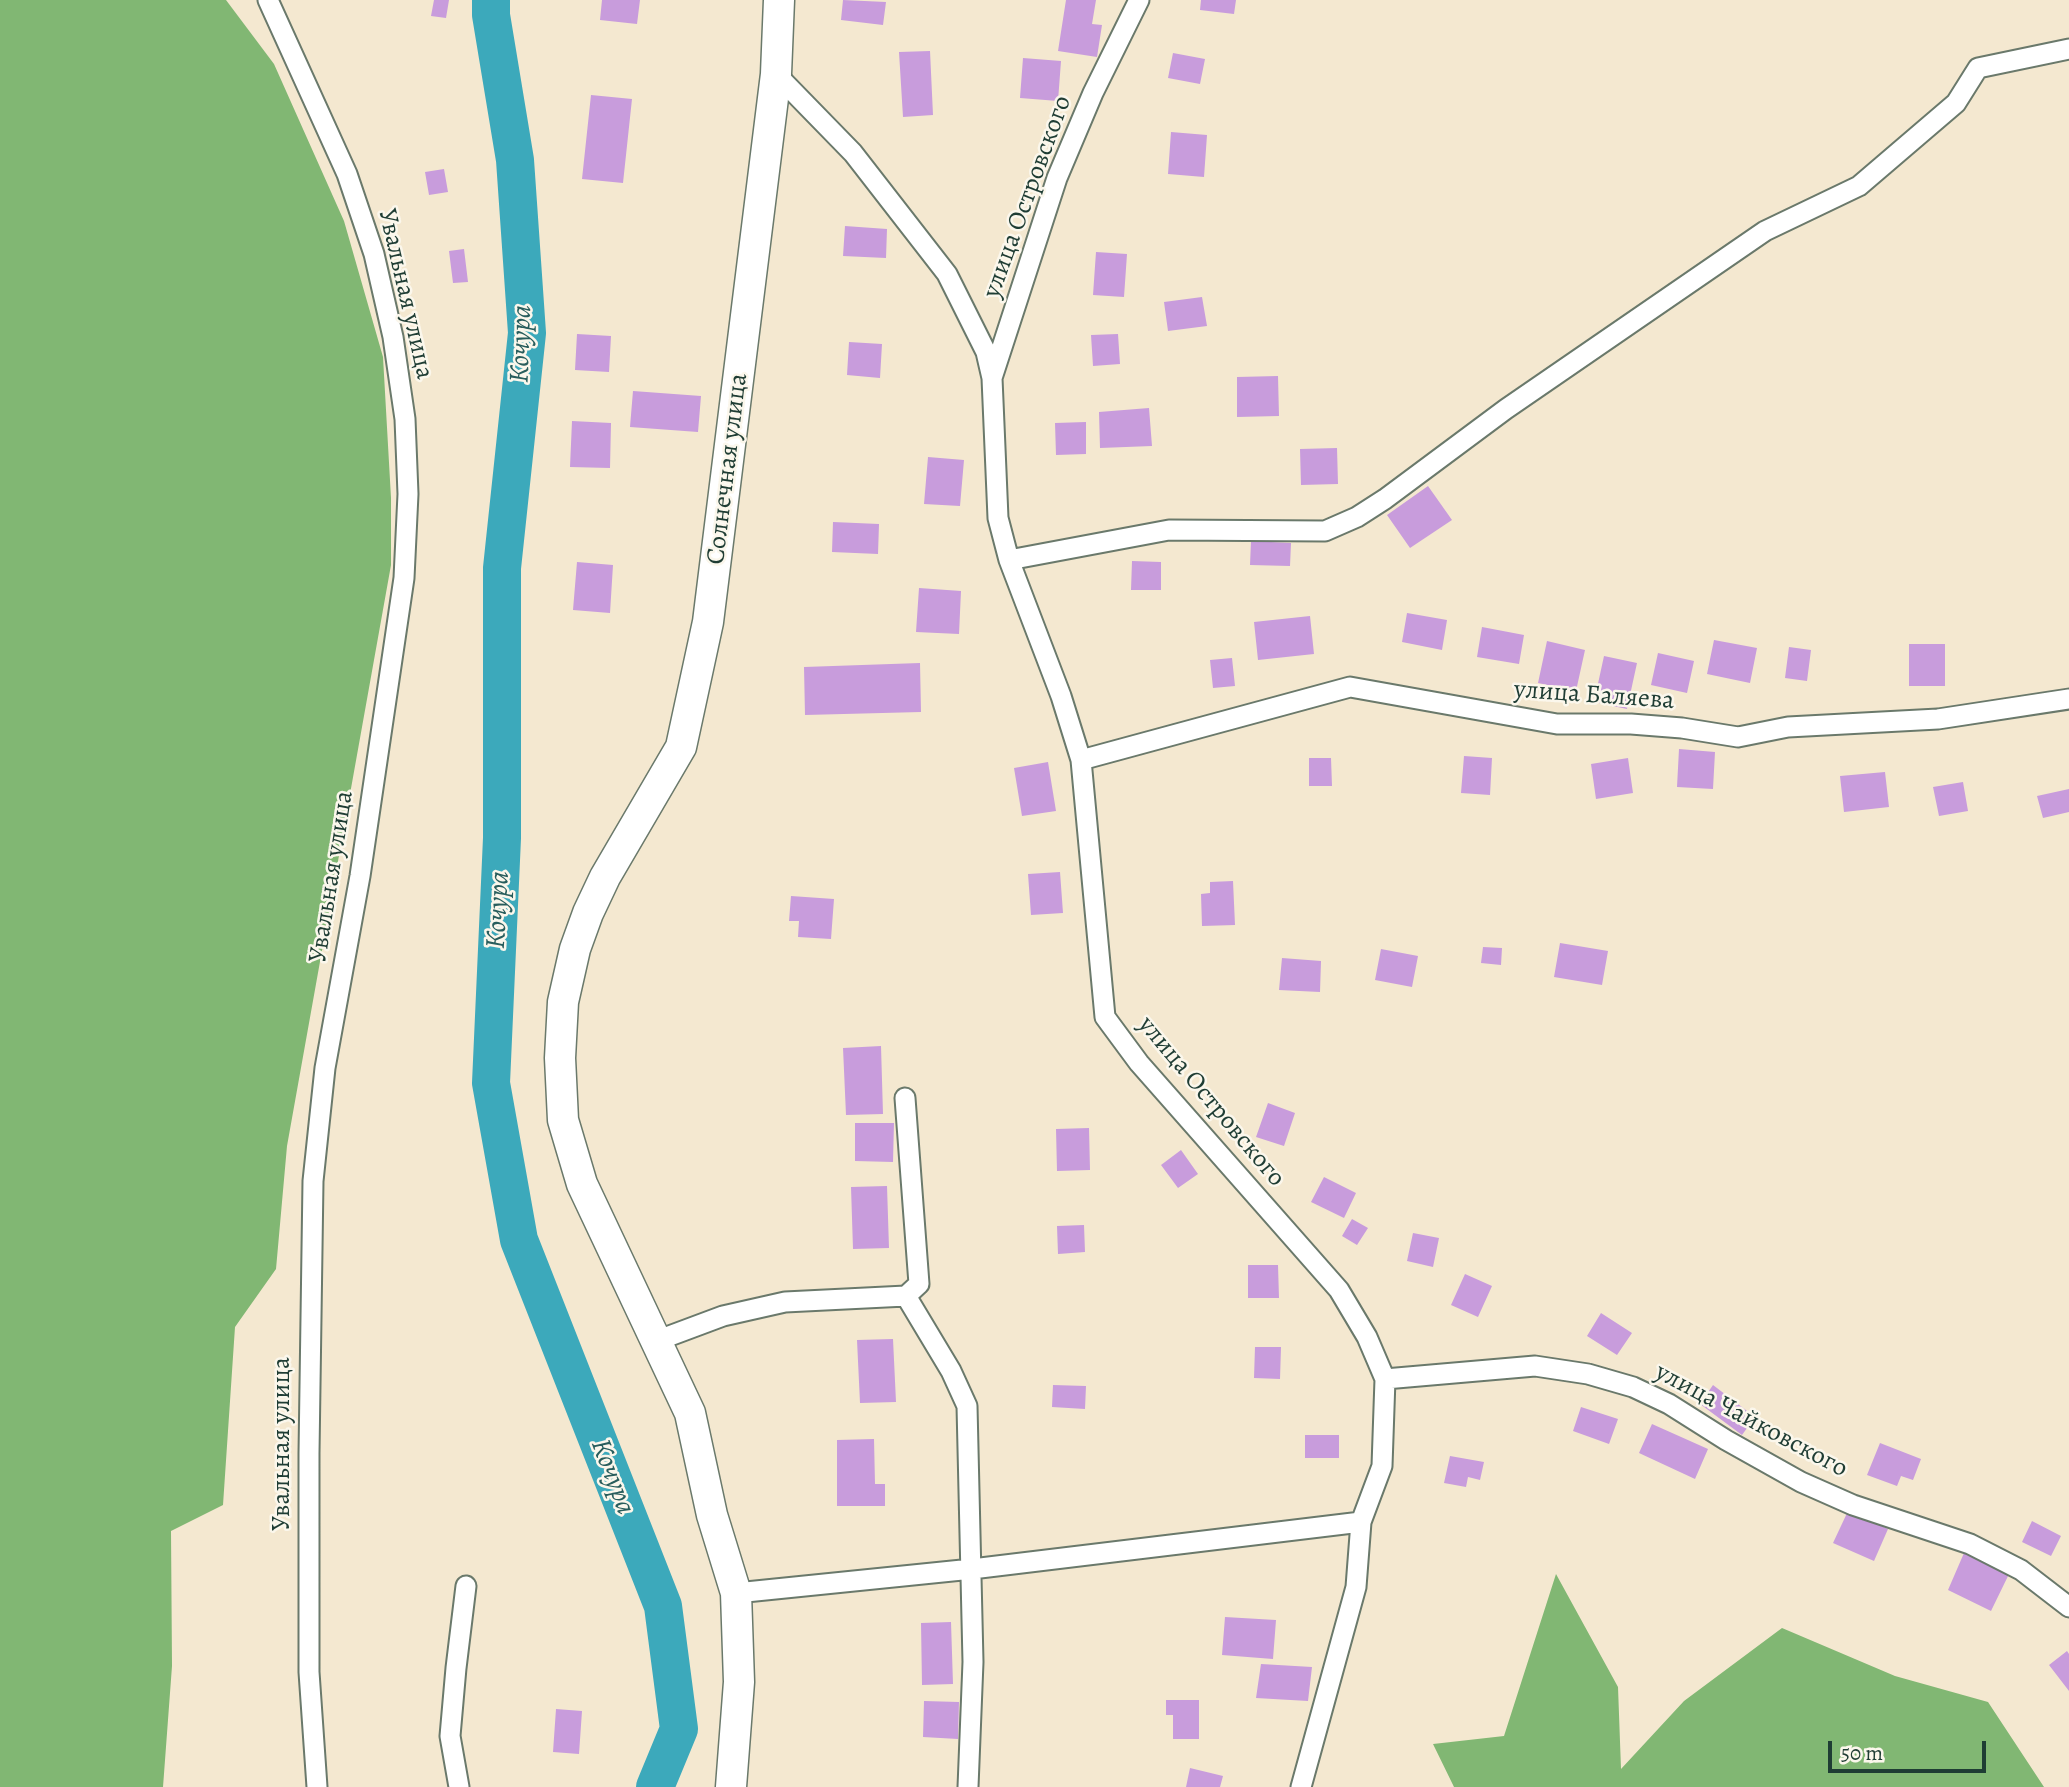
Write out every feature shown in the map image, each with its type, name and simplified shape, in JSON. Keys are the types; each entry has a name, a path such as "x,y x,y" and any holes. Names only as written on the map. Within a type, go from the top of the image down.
{"main road":[{"name":"Солнечная улица","path":"731,1787 739,1682 736,1592 712,1516 690,1413 582,1184 564,1119 561,1058 563,1002 575,949 587,913 681,747 708,622 776,74 779,0"}],"street":[{"name":"Увальная улица","path":"268,0 347,174 374,254 393,337 405,419 408,494 404,578 360,876 325,1068 313,1181 309,1672 317,1787"},
{"name":"улица Островского","path":"992,378 1057,178 1093,93 1139,0"},
{"path":"1009,560 1169,530 1325,531 1357,517 1506,409 1765,231 1859,186 1956,103 1978,68 2069,49"},
{"name":"улица Островского","path":"776,74 853,153 947,274 986,352 992,378 998,518 1009,560 1061,696 1081,760 1105,1017 1139,1063 1339,1290 1367,1337 1385,1379 1382,1466 1361,1522 1356,1587 1301,1787"},
{"name":"улица Баляева","path":"1081,760 1350,688 1558,724 1631,724 1682,728 1738,737 1788,727 1938,719 2069,699"},
{"path":"656,1341 723,1316 785,1302 906,1296 919,1284 905,1098"},
{"path":"906,1296 951,1371 967,1406 973,1662 968,1787"},
{"name":"улица Чайковского","path":"1385,1379 1535,1366 1588,1374 1633,1387 1669,1404 1801,1482 1853,1505 1970,1544 2021,1570 2069,1607"},
{"path":"736,1592 972,1569 1361,1522"},
{"path":"460,1787 450,1736 466,1586"}],"green space":[{"path":"0,0 226,0 274,64 344,221 383,357 391,498 391,565 287,1146 276,1269 235,1327 223,1505 171,1531 172,1666 163,1787 0,1787"},
{"path":"1556,1574 1618,1687 1621,1769 1684,1701 1782,1628 1895,1676 1988,1702 2044,1787 1454,1787 1433,1744 1504,1736"}],"building":[{"path":"434,0 449,0 446,18 431,16"},
{"path":"602,0 640,0 637,24 600,20"},
{"path":"843,0 886,2 883,25 841,20"},
{"path":"1066,0 1096,0 1092,24 1102,25 1097,57 1058,51"},
{"path":"1201,0 1236,0 1234,14 1200,10"},
{"path":"930,51 933,115 903,117 899,52"},
{"path":"1173,53 1205,59 1200,84 1168,78"},
{"path":"1023,58 1061,61 1058,101 1020,98"},
{"path":"591,95 632,99 623,183 582,179"},
{"path":"1171,132 1207,135 1204,177 1168,174"},
{"path":"444,169 448,192 429,195 425,172"},
{"path":"845,226 887,229 886,258 843,256"},
{"path":"464,249 468,282 453,283 449,251"},
{"path":"1096,252 1127,254 1124,297 1093,295"},
{"path":"1202,297 1207,326 1168,331 1164,302"},
{"path":"577,334 611,336 609,372 575,370"},
{"path":"1118,334 1120,364 1093,366 1091,335"},
{"path":"849,342 882,344 880,378 847,375"},
{"path":"1278,376 1279,416 1237,417 1237,377"},
{"path":"633,391 701,396 698,432 630,427"},
{"path":"1149,408 1152,446 1100,448 1099,412"},
{"path":"572,421 611,423 610,468 570,467"},
{"path":"1086,422 1086,454 1056,455 1055,423"},
{"path":"1337,448 1338,484 1301,485 1300,449"},
{"path":"928,457 964,460 960,506 924,504"},
{"path":"1428,486 1452,520 1410,548 1387,515"},
{"path":"833,522 879,524 878,554 832,552"},
{"path":"1251,541 1291,543 1290,566 1250,565"},
{"path":"1132,561 1161,562 1161,590 1131,590"},
{"path":"577,562 613,565 610,613 573,610"},
{"path":"919,588 961,591 959,634 916,632"},
{"path":"1407,613 1447,620 1442,650 1402,642"},
{"path":"1310,616 1314,654 1258,660 1254,622"},
{"path":"1482,627 1524,635 1519,664 1477,657"},
{"path":"1714,640 1757,648 1750,683 1707,674"},
{"path":"1547,641 1585,650 1576,691 1538,683"},
{"path":"1909,644 1945,644 1945,686 1909,686"},
{"path":"1789,647 1811,650 1807,681 1785,678"},
{"path":"1658,653 1694,661 1687,693 1651,685"},
{"path":"1604,656 1637,663 1627,709 1594,702"},
{"path":"1232,658 1235,686 1213,688 1210,660"},
{"path":"920,663 921,712 805,715 804,667"},
{"path":"1679,749 1715,752 1713,789 1677,787"},
{"path":"1464,756 1492,758 1490,795 1461,793"},
{"path":"1309,758 1331,758 1332,786 1309,786"},
{"path":"1628,758 1633,793 1596,799 1591,764"},
{"path":"1048,762 1056,811 1022,816 1014,768"},
{"path":"1885,772 1889,807 1844,812 1840,776"},
{"path":"1963,782 1968,811 1939,816 1933,787"},
{"path":"2069,789 2069,812 2043,818 2037,796"},
{"path":"1060,872 1063,913 1031,915 1028,874"},
{"path":"1233,881 1235,925 1202,926 1201,894 1210,893 1210,882"},
{"path":"791,896 834,899 831,939 798,937 799,921 789,921"},
{"path":"1560,943 1608,951 1602,985 1554,977"},
{"path":"1483,947 1502,948 1501,965 1481,963"},
{"path":"1381,949 1418,956 1412,987 1375,980"},
{"path":"1282,958 1321,961 1320,992 1279,990"},
{"path":"881,1046 883,1114 846,1115 843,1048"},
{"path":"1268,1103 1295,1113 1284,1146 1256,1137"},
{"path":"855,1123 894,1123 893,1162 855,1161"},
{"path":"1089,1128 1090,1170 1057,1171 1056,1129"},
{"path":"1181,1150 1198,1174 1178,1188 1161,1165"},
{"path":"1324,1177 1356,1193 1344,1218 1311,1202"},
{"path":"887,1186 889,1248 853,1249 851,1187"},
{"path":"1352,1219 1368,1228 1357,1245 1342,1236"},
{"path":"1084,1225 1085,1252 1058,1254 1057,1226"},
{"path":"1413,1233 1439,1238 1433,1267 1407,1261"},
{"path":"1248,1265 1278,1265 1279,1298 1248,1298"},
{"path":"1465,1274 1492,1286 1478,1317 1451,1305"},
{"path":"1601,1313 1632,1333 1617,1355 1587,1336"},
{"path":"893,1339 896,1402 860,1403 857,1340"},
{"path":"1255,1347 1281,1347 1280,1379 1254,1378"},
{"path":"1053,1385 1086,1386 1085,1409 1052,1407"},
{"path":"1713,1385 1755,1417 1742,1435 1700,1404"},
{"path":"1581,1407 1618,1419 1609,1444 1573,1431"},
{"path":"1652,1424 1708,1449 1695,1479 1639,1453"},
{"path":"1305,1435 1339,1435 1339,1458 1305,1458"},
{"path":"874,1439 875,1484 885,1484 885,1506 837,1506 837,1440"},
{"path":"1880,1443 1921,1459 1913,1480 1901,1476 1897,1486 1867,1475"},
{"path":"1450,1456 1484,1462 1480,1480 1468,1477 1466,1487 1444,1483"},
{"path":"1848,1511 1888,1529 1874,1561 1833,1543"},
{"path":"2032,1521 2061,1536 2051,1556 2022,1542"},
{"path":"1964,1553 2009,1574 1991,1611 1948,1590"},
{"path":"1225,1617 1276,1620 1273,1659 1222,1655"},
{"path":"951,1622 953,1684 922,1685 921,1623"},
{"path":"2067,1651 2069,1654 2069,1691 2049,1665"},
{"path":"1261,1664 1312,1667 1308,1701 1256,1698"},
{"path":"1166,1700 1199,1700 1199,1739 1173,1739 1173,1715 1166,1715"},
{"path":"924,1701 959,1702 958,1739 923,1737"},
{"path":"556,1709 582,1711 579,1754 553,1752"},
{"path":"1190,1768 1223,1776 1220,1787 1186,1787"}],"waterway":[{"name":"Кочура","path":"491,0 491,15 515,160 527,333 502,568 502,838 491,1083 519,1240 663,1606 679,1729 655,1787"}]}
